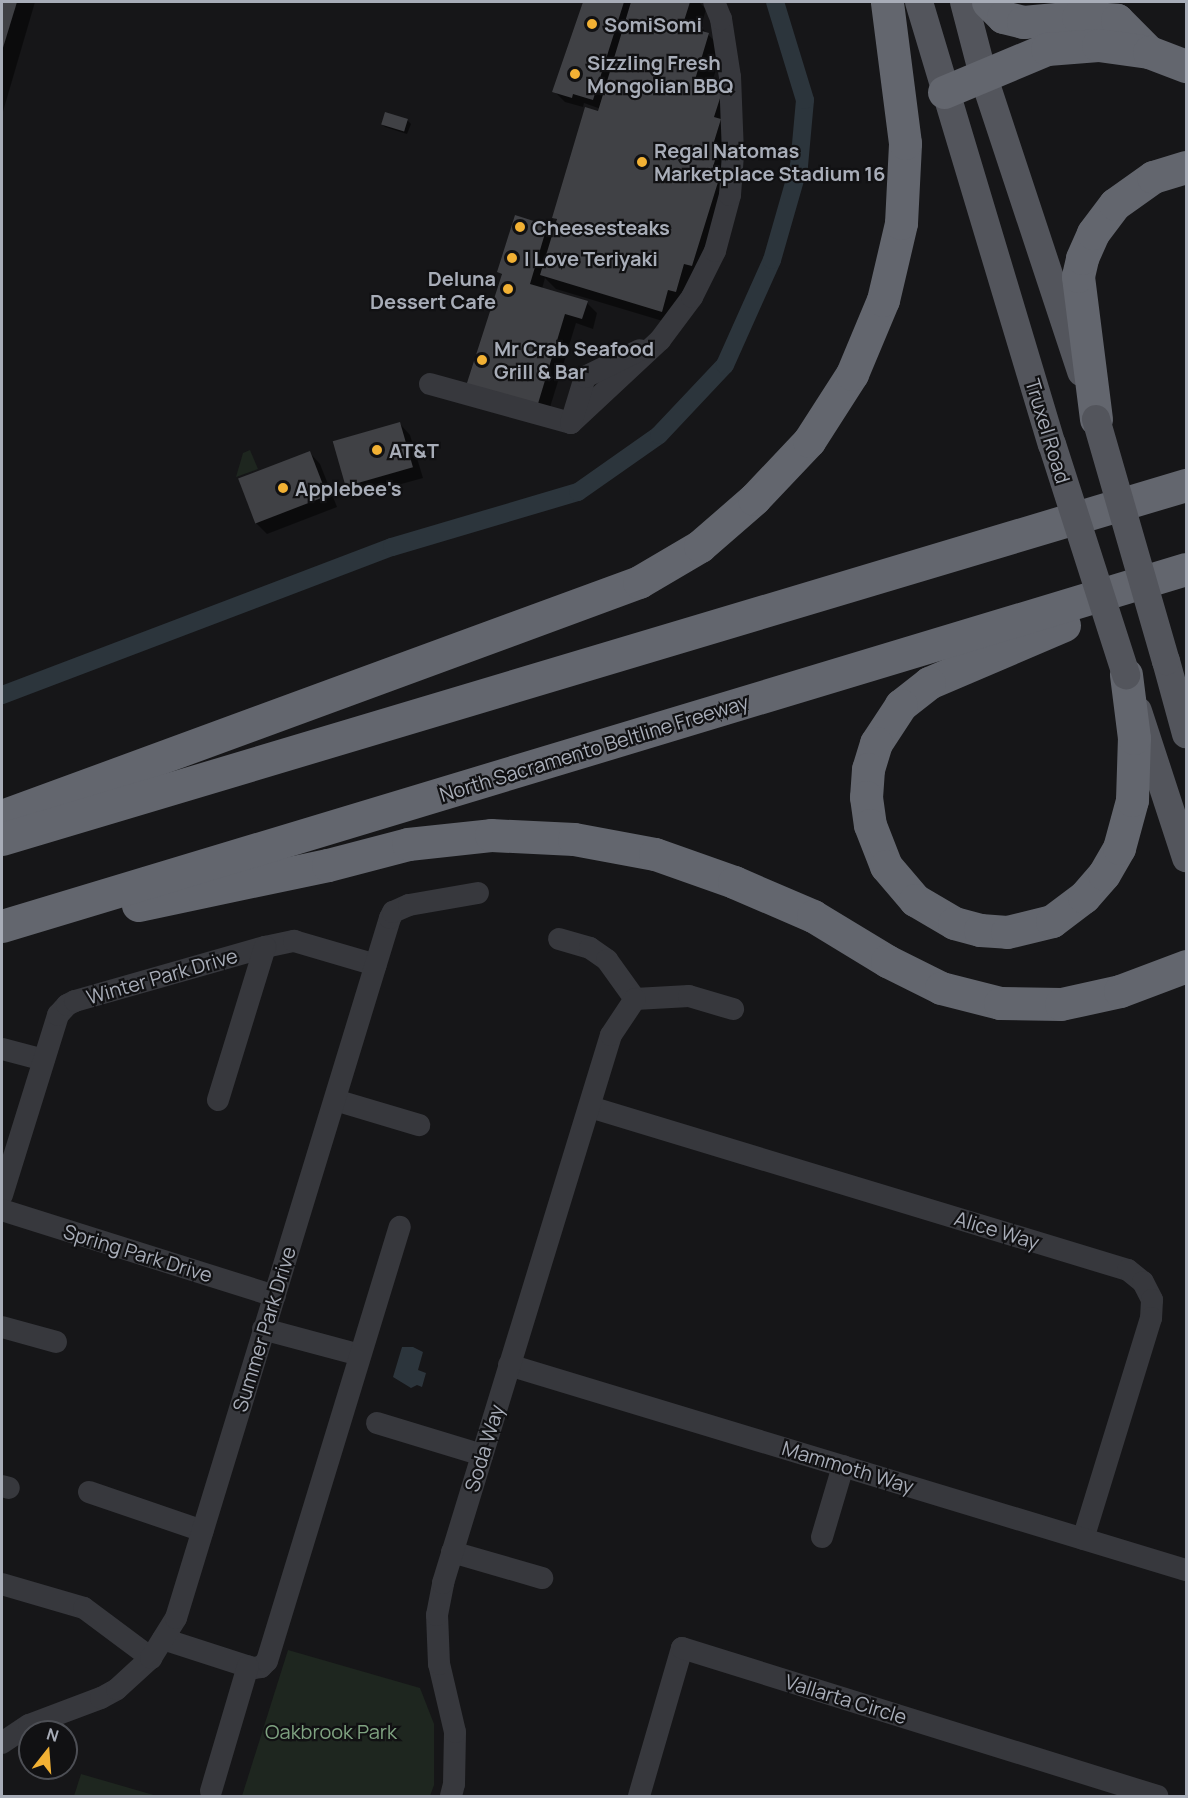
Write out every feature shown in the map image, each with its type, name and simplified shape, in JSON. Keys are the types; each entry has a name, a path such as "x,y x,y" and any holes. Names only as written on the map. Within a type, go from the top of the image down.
{"highway":[{"path":"2,816 639,582 700,546 754,499 809,441 852,374 883,300 901,223 905,143 887,2"},
{"path":"987,2 1003,17 1023,22 1078,17 1117,20 1149,52"},
{"path":"944,92 1047,49 1098,45 1149,52 1186,66"},
{"path":"1096,419 1078,276 1082,258 1093,233 1115,204 1153,177 1186,167"},
{"path":"1098,512 1186,463"},
{"path":"2,839 1186,485"},
{"path":"1126,675 1134,738 1132,800 1119,848 1104,874 1084,897 1052,921 1007,932 989,931 954,923 930,911 902,888 878,849 866,796 868,769 876,743 901,705 929,682 1186,571"},
{"name":"North Sacramento Beltline Freeway","path":"2,926 1186,571"},
{"path":"2,934 328,865 408,844 491,835 574,839 655,854 734,882 813,916 887,961 941,988 1000,1003 1060,1004 1120,991 1186,966"}],"main road":[{"name":"Truxel Road","path":"919,2 944,92 1052,444 1186,858"},
{"path":"964,2 983,75 1096,419 1186,734"}],"street":[{"path":"430,384 571,423 585,376 660,340 692,297 715,251 730,195 732,154 730,77 721,19 714,2"},
{"name":"Summer Park Drive","path":"2,1743 29,1725 101,1698 117,1689 157,1648 179,1610 393,912 409,905 478,893"},
{"path":"559,939 590,948 607,960 635,999 689,996 733,1009"},
{"path":"264,947 294,941 376,965"},
{"name":"Winter Park Drive","path":"2,1196 58,1015 75,1001 264,947"},
{"name":"Winter Park Drive","path":"218,1100 264,947"},
{"name":"Soda Way","path":"451,1797 454,1784 454,1732 439,1664 437,1615 443,1583 611,1035 635,999"},
{"path":"2,1048 44,1060"},
{"path":"335,1100 419,1125"},
{"name":"Alice Way","path":"590,1107 1128,1270 1143,1282 1152,1300 1151,1318 1083,1539"},
{"name":"Spring Park Drive","path":"2,1210 274,1296"},
{"path":"2,1584 84,1608 157,1648 261,1667 267,1661 400,1227"},
{"path":"2,1327 56,1342"},
{"path":"264,1329 360,1355"},
{"name":"Mammoth Way","path":"509,1365 1186,1570"},
{"path":"377,1423 482,1455"},
{"path":"822,1538 843,1466"},
{"path":"89,1492 203,1531"},
{"path":"452,1552 542,1578"},
{"name":"Vallarta Circle","path":"639,1797 682,1648 1157,1797"},
{"path":"211,1791 248,1666"}],"green space":[{"path":"250,450 258,469 236,477 243,453"},
{"name":"Oakbrook Park","path":"288,1650 420,1688 434,1724 434,1785 430,1796 242,1796"},
{"path":"81,1774 157,1796 74,1796"}],"shaded area":[{"path":"402,1347 413,1347 423,1352 418,1370 426,1373 422,1387 417,1385 411,1388 393,1377"}],"building":[{"path":"2,2 17,2 2,51"},
{"path":"583,2 624,2 593,100 573,94 572,98 552,92"},
{"name":"Regal Natomas Marketplace Stadium 16","path":"631,2 690,2 684,21 703,27 702,31 709,33 694,83 722,92 714,117 721,119 713,145 719,147 710,177 719,179 692,266 684,264 676,292 668,290 662,312 540,275 557,219 552,218 585,107 598,111"},
{"path":"385,112 408,119 404,131 381,124"},
{"path":"515,215 543,224 542,228 546,230 530,284 588,301 582,319 565,314 537,407 466,386 502,274 497,272"},
{"path":"400,422 413,467 346,486 333,441"},
{"name":"Applebee's","path":"310,451 327,496 255,523 238,479"}],"waterway":[{"path":"2,695 392,547 578,492 659,435 725,365 772,260 799,166 805,100 775,2"}],"place":[{"name":"SomiSomi","path":"592,24"},
{"name":"Sizzling Fresh Mongolian BBQ","path":"575,74"},
{"name":"Regal Natomas Marketplace Stadium 16","path":"642,162"},
{"name":"Cheesesteaks","path":"520,227"},
{"name":"I Love Teriyaki","path":"512,258"},
{"name":"Deluna Dessert Cafe","path":"508,289"},
{"name":"Mr Crab Seafood Grill & Bar","path":"482,360"},
{"name":"AT&T","path":"377,450"},
{"name":"Applebee's","path":"283,488"}]}
